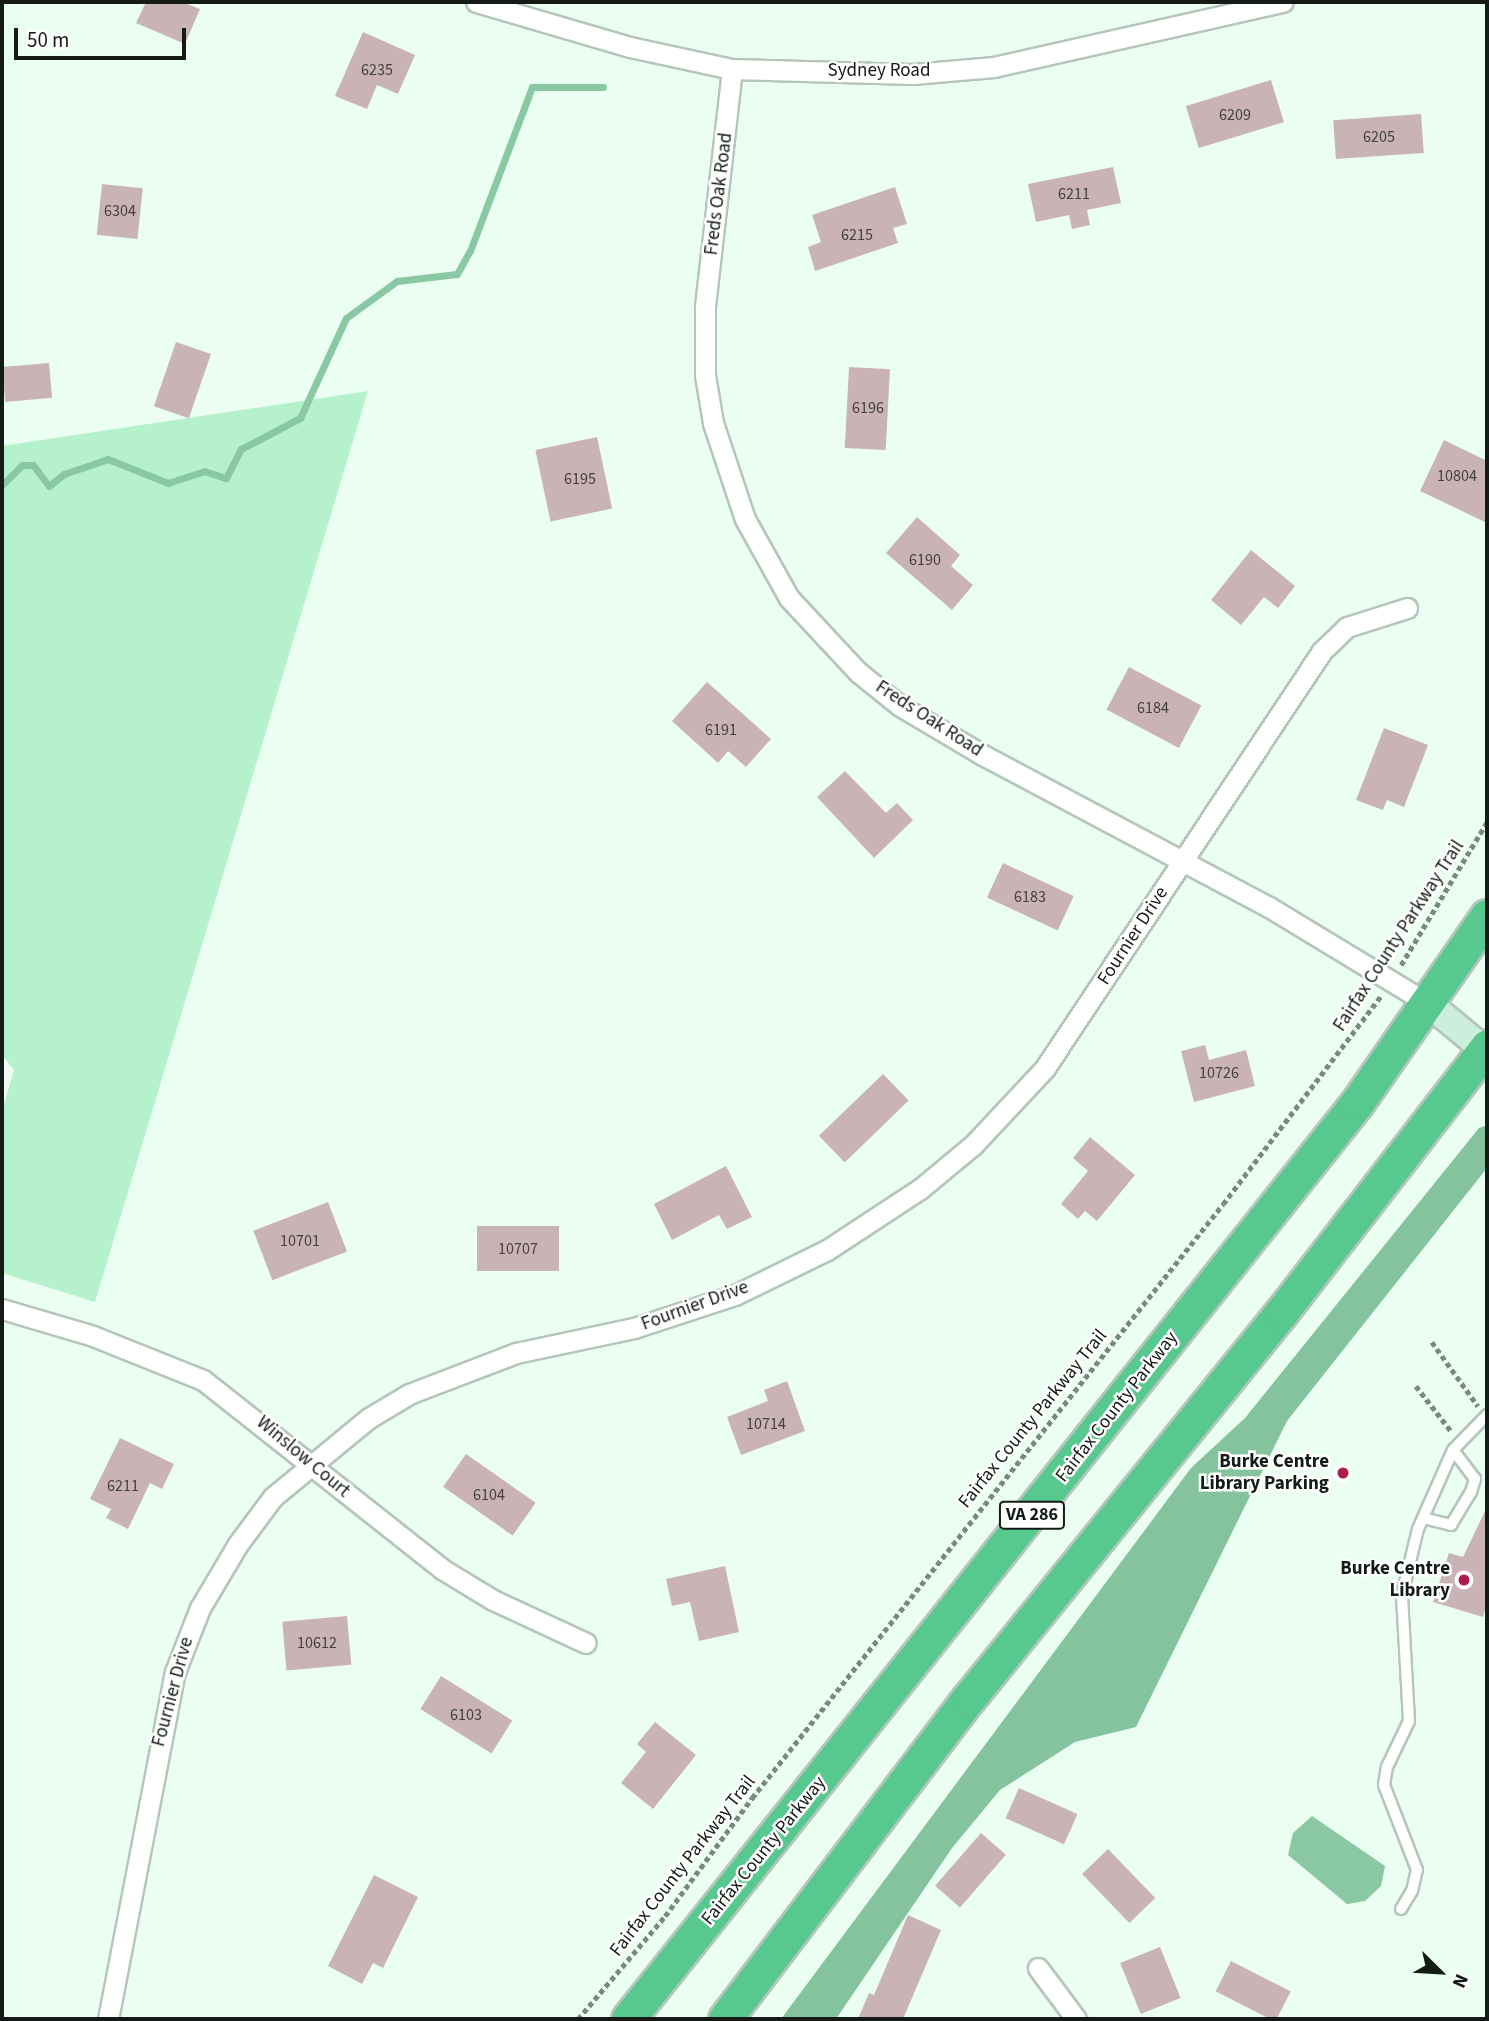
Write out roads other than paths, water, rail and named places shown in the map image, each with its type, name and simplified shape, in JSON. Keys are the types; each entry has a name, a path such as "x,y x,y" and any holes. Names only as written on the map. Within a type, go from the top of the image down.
{"highway":[{"name":"Fairfax County Parkway","path":"628,2019 1140,1379 1429,1004 1487,916"},
{"path":"725,2019 969,1698 1281,1312 1487,1049"}],"street":[{"name":"Sydney Road","path":"476,2 630,47 732,69 912,74 994,67 1283,2"},
{"name":"Freds Oak Road","path":"732,69 705,307 705,375 730,480 767,564 825,640 901,706 983,755 1182,860 1391,980 1429,1004 1487,1049"},
{"name":"Fournier Drive","path":"108,2019 159,1737 185,1642 238,1544 274,1497 369,1418 453,1374 516,1353 634,1328 734,1295 869,1224 973,1145 1020,1096 1099,989 1321,652 1354,623 1407,608"},
{"name":"Winslow Court","path":"2,1309 93,1336 192,1374 234,1400 314,1463 391,1533 442,1569 528,1618 586,1643"},
{"path":"1038,1968 1076,2019"}],"lane":[{"path":"1401,1909 1412,1891 1417,1870 1384,1785 1387,1767 1409,1721 1402,1595 1423,1518 1453,1450 1487,1415"},
{"path":"1423,1518 1451,1525 1471,1492 1475,1479 1453,1450"}],"waterway":[{"path":"2,485 22,465 33,465 49,486 64,474 108,459 168,483 204,471 226,478 241,449 300,418 346,318 397,281 457,274 470,251 532,87 603,87"}],"place":[{"name":"Burke Centre Library Parking","path":"1343,1473"},
{"name":"Burke Centre Library","path":"1464,1580"}]}
